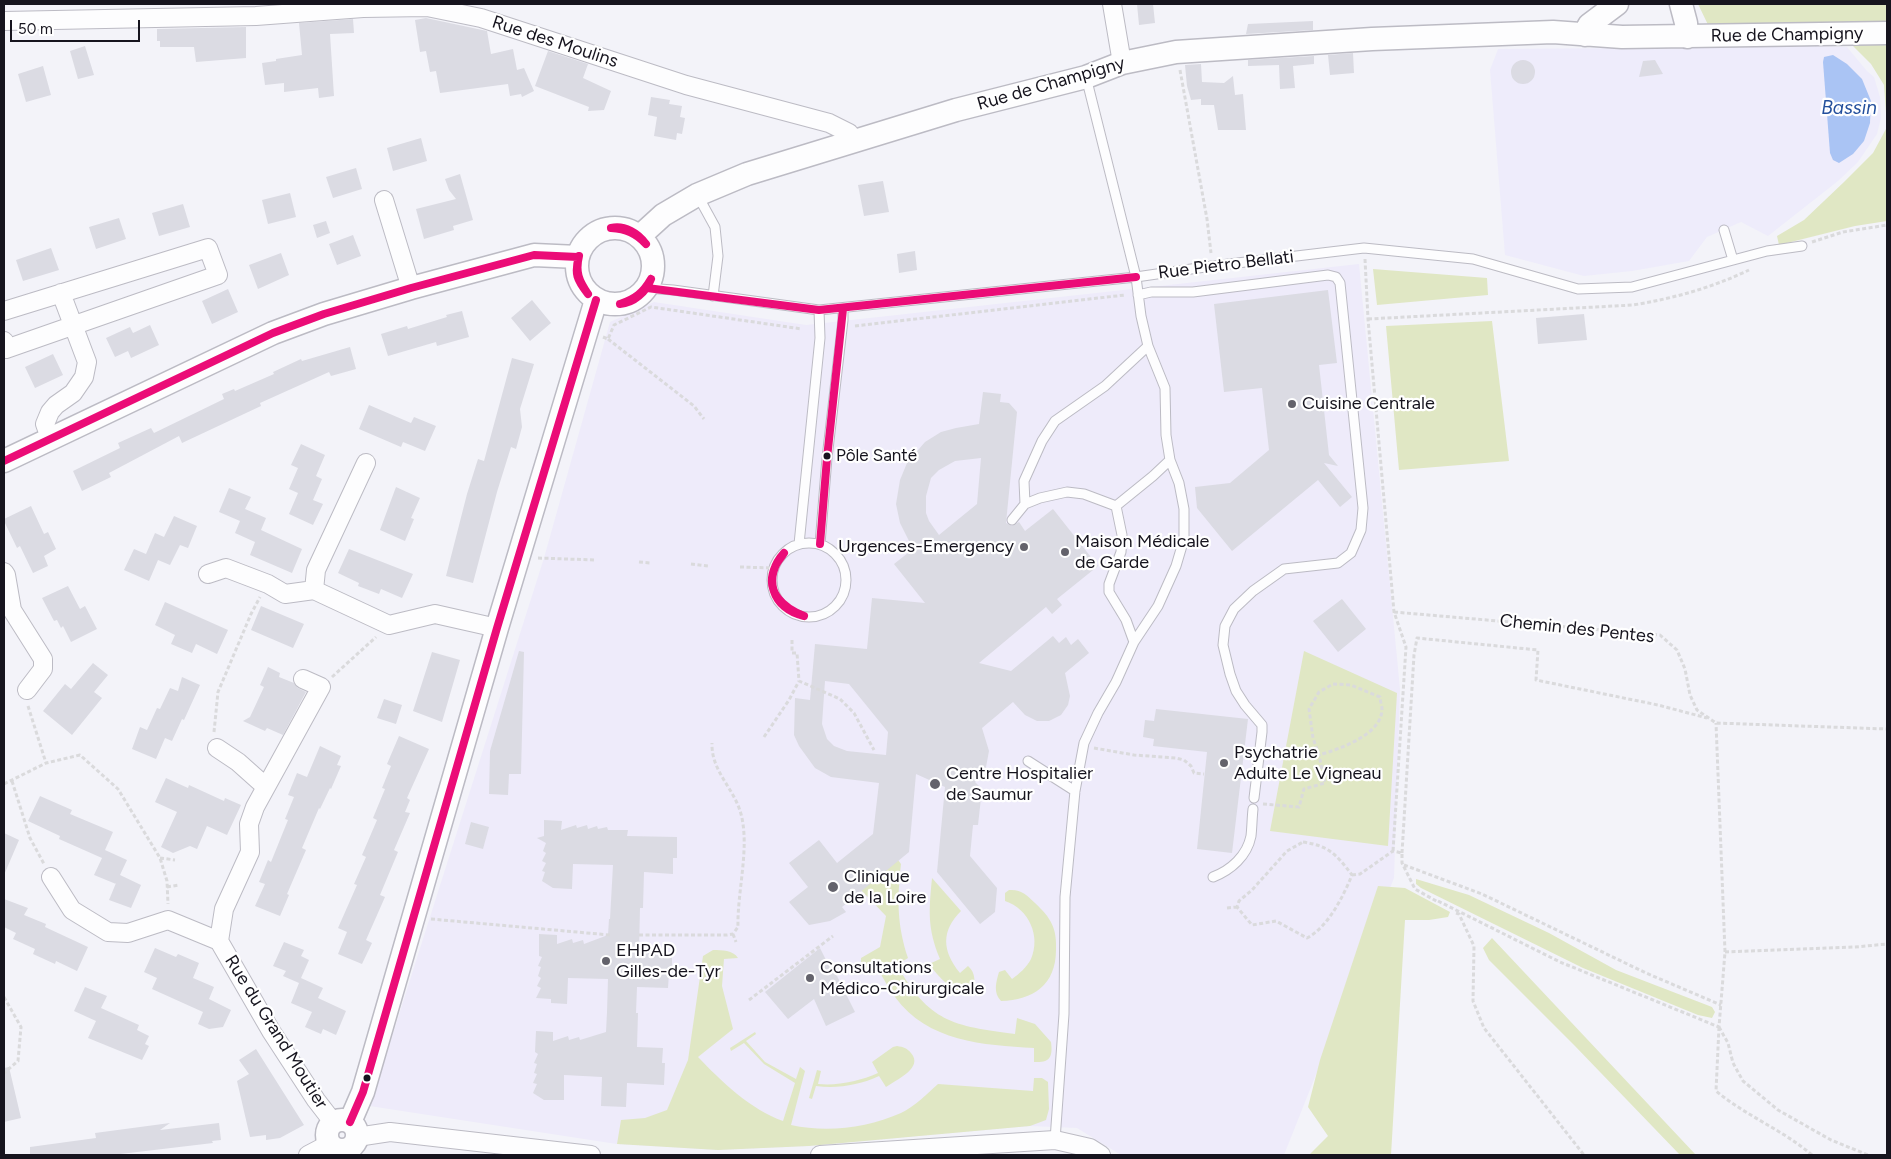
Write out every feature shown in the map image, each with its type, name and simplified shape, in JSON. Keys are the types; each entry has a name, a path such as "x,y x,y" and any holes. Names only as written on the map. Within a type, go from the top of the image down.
{"street":[{"path":"1112,4 1122,64"},
{"path":"1585,35 1589,25 1617,4"},
{"path":"1681,4 1686,23 1687,37"},
{"name":"Rue des Moulins","path":"4,21 256,16 363,8 427,7 481,18 686,85 829,123 849,132 854,140"},
{"name":"Rue de Champigny","path":"640,236 662,215 697,195 748,174 956,110 1086,77 1122,64 1176,52 1372,39 1489,36 1553,32 1622,37 1887,33"},
{"path":"384,200 412,288"},
{"path":"611,228 626,229 640,236 649,247 653,261 653,275 647,288 639,297 618,305 606,304 596,300 586,292 579,281 576,269 578,256 584,242 596,232 611,228"},
{"path":"4,311 208,248 218,275 6,349 4,341"},
{"path":"4,462 50,438 273,332 324,314 412,288 534,255 578,256"},
{"path":"50,438 45,424 50,412 56,405 73,393 84,376 87,362 61,293"},
{"path":"343,1138 363,1092 596,300"},
{"path":"314,590 316,570 366,463"},
{"path":"208,574 226,568 268,584 285,594 314,590 390,625 435,614 498,628"},
{"path":"4,572 12,610 43,659 43,669 27,690"},
{"path":"303,679 321,686"},
{"name":"Rue du Grand Moutier","path":"321,686 255,807 249,824 250,852 224,909 210,932 271,1031 343,1138"},
{"path":"217,748 238,762 266,787"},
{"path":"51,877 72,910 108,932 128,933 168,920 210,932"},
{"path":"308,1155 343,1138 390,1132 591,1155"},
{"path":"820,1155 1056,1140 1090,1148 1101,1155"}],"lane":[{"path":"1056,1140 1064,1014 1065,897 1075,791 1084,743 1098,713 1116,682 1134,642 1158,606 1176,566 1184,539 1184,509 1170,460 1166,435 1165,388 1148,346 1141,316 1136,277 1086,77"},
{"path":"697,195 715,227 718,256 713,296"},
{"path":"1724,230 1733,260"},
{"name":"Rue Pietro Bellati","path":"647,288 819,310 843,309 1136,277 1364,248 1473,259 1578,289 1632,287 1767,251 1802,246"},
{"path":"1138,294 1151,292 1193,292 1328,275 1336,277 1340,283 1363,508 1361,530 1351,552 1338,563 1284,569 1253,591 1234,609 1225,626 1223,645 1236,691 1262,725 1254,798"},
{"path":"820,544 843,309"},
{"path":"799,544 820,338 819,310"},
{"path":"1025,504 1024,481 1042,441 1056,421 1105,386 1148,346"},
{"path":"1116,506 1170,460"},
{"path":"1012,520 1025,504 1040,498 1066,492 1084,494 1116,506"},
{"path":"1116,506 1122,535 1121,552 1109,584 1109,592 1126,620 1134,642"},
{"path":"799,544 820,544 832,550 840,560 845,572 846,585 842,597 824,614 800,616 781,604 774,593 772,584 774,568 778,559 787,549 799,544"},
{"path":"1028,762 1075,791"},
{"path":"1213,878 1226,872 1242,857 1251,838 1253,808"}],"path":[{"path":"1176,52 1207,219 1212,266"},
{"path":"1364,248 1368,319 1394,612 1406,647 1393,851"},
{"path":"855,326 1138,294"},
{"path":"608,339 614,325 652,307 802,329"},
{"path":"1368,319 1513,312"},
{"path":"601,336 608,339 694,406 704,419"},
{"path":"544,558 595,560"},
{"path":"639,562 650,563"},
{"path":"691,564 708,566"},
{"path":"740,567 774,568"},
{"path":"217,748 214,726 218,692 250,614 268,584"},
{"name":"Chemin des Pentes","path":"1394,612 1660,635 1677,650 1685,669 1690,695 1696,710 1716,723"},
{"path":"321,686 390,625"},
{"path":"1584,1155 1484,1028 1473,1001 1474,946 1460,914 1415,889 1403,865 1402,853 1414,655 1417,638 1538,650 1536,680 1658,705 1710,719"},
{"path":"764,737 790,700 799,681 797,653 792,653 792,640"},
{"path":"799,681 840,699 854,713 874,750"},
{"path":"1286,806 1299,807 1304,789 1325,782 1313,738 1309,709 1319,692 1333,684 1351,685 1380,697 1382,709 1377,724 1355,742 1319,755"},
{"path":"27,690 28,705 46,763"},
{"path":"1812,1155 1801,1146 1729,1102 1716,1091 1725,952 1716,723 1887,729"},
{"path":"712,743 712,754 719,774 736,801 741,815 744,838 738,927 733,934"},
{"path":"1084,743 1096,749 1184,760 1191,766 1194,772 1204,774"},
{"path":"4,784 46,763 80,755 118,790 160,858 167,887 168,920"},
{"path":"12,781 30,838 51,877"},
{"path":"1237,907 1239,901 1252,890 1287,851 1303,842 1320,844 1335,855 1352,875"},
{"path":"1352,875 1360,874 1393,851 1402,853"},
{"path":"160,858 175,860"},
{"path":"1403,865 1482,894 1646,973 1721,1005"},
{"path":"1237,907 1252,925 1276,921 1307,938 1316,934 1346,889 1352,875"},
{"path":"167,887 179,885"},
{"path":"1438,902 1560,962 1719,1027 1728,1043 1733,1063 1743,1081 1778,1110 1831,1140 1868,1155"},
{"path":"1227,908 1237,907"},
{"path":"414,918 610,935"},
{"path":"639,935 733,934"},
{"path":"733,934 736,942"},
{"path":"749,1000 833,936"},
{"path":"1725,952 1887,944"},
{"path":"4,997 21,1027 18,1062 4,1073"}],"shaded area":[{"path":"1847,47 1874,77 1880,97 1881,118 1877,134 1858,162 1838,181 1768,236 1741,222 1707,237 1689,261 1632,271 1584,276 1505,255 1490,70 1498,49"},
{"name":"Centre Hospitalier de Saumur","path":"1359,264 1400,689 1394,878 1284,1155 1121,1155 1077,1128 1030,1126 809,1146 718,1150 617,1144 370,1106 544,558 610,322 654,302 806,325"}],"green space":[{"path":"1698,4 1887,4 1887,23 1711,31"},
{"path":"1887,44 1887,127 1884,85 1871,64 1852,45"},
{"path":"1887,127 1887,221 1855,226 1779,245 1777,236 1804,220 1844,182 1873,153"},
{"path":"1373,269 1487,278 1488,295 1377,305"},
{"path":"1492,321 1509,461 1399,470 1386,326"},
{"path":"1304,651 1397,693 1388,846 1270,831"},
{"path":"898,860 901,864 899,889 900,923 908,958 897,965 920,999 945,1018 975,1028 1015,1034 1017,1018 1035,1024 1051,1042 1051,1055 1047,1060 1034,1062 1034,1048 976,1042 940,1032 923,1024 908,1012 892,994 877,968 865,974 861,967 861,958 880,947 886,916 861,890"},
{"path":"932,878 961,911 950,926 946,941 950,957 960,973 968,966 972,972 974,985 973,992 970,995 958,991 947,984 929,964 940,959 933,938 930,919"},
{"path":"1416,879 1469,895 1549,933 1616,970 1712,1007 1715,1012 1712,1018 1698,1015 1583,968 1421,888 1416,884"},
{"path":"1378,886 1405,888 1450,912 1448,917 1429,920 1405,920 1391,1155 1309,1155 1328,1136 1308,1107 1320,1060"},
{"path":"1009,890 1017,890 1024,893 1049,919 1054,929 1056,950 1052,973 1040,988 1023,998 1001,1001 996,991 999,972 1005,970 1012,979 1017,975 1031,959 1035,941 1031,924 1021,910 1005,901 1005,893"},
{"path":"1492,938 1696,1155 1680,1155 1489,960 1483,948"},
{"path":"713,950 724,950 736,955 738,958 724,959 722,986 733,1029 698,1057 716,1076 759,1110 783,1121 795,1083 764,1064 744,1043 731,1051 730,1048 755,1032 756,1034 746,1041 765,1062 796,1079 800,1067 805,1071 791,1125 819,1129 847,1128 875,1122 901,1113 938,1084 1033,1091 1034,1078 1042,1078 1048,1082 1049,1109 1046,1120 1030,1126 809,1146 718,1150 617,1144 621,1120 645,1118 667,1110 688,1060 703,956"},
{"path":"897,1046 909,1051 914,1058 914,1064 907,1073 886,1087 879,1076 848,1086 816,1086 812,1099 809,1098 817,1070 821,1071 818,1084 841,1084 864,1078 878,1073 872,1062"}],"water":[{"name":"Bassin","path":"1833,55 1847,64 1862,79 1871,101 1870,123 1864,141 1853,154 1839,163 1833,160 1830,153 1823,62 1824,57"}],"building":[{"path":"1137,4 1153,4 1155,23 1139,25"},
{"path":"426,18 487,31 491,54 513,49 517,70 524,68 534,91 522,97 521,94 510,96 508,84 440,93 436,71 430,72 426,51 420,52 415,20"},
{"path":"353,19 354,33 330,34 334,96 319,98 318,88 284,92 284,83 265,85 262,63 302,55 299,23"},
{"path":"1313,21 1313,30 1246,34 1248,24"},
{"path":"246,27 246,58 196,62 194,47 160,47 160,41 157,41 157,29"},
{"path":"85,46 94,75 78,79 70,51"},
{"path":"548,51 588,64 583,78 611,91 604,110 588,111 589,107 535,86"},
{"path":"1353,53 1354,73 1330,75 1328,55"},
{"path":"1314,56 1314,64 1293,66 1295,88 1280,89 1279,65 1248,66 1248,60"},
{"path":"1523,60 1532,63 1535,72 1532,81 1523,84 1514,81 1511,72 1514,63"},
{"path":"1655,60 1663,74 1639,77 1643,61"},
{"path":"1201,64 1202,82 1224,83 1233,76 1235,95 1243,94 1246,130 1218,130 1214,105 1201,105 1201,99 1191,100 1187,86 1185,65"},
{"path":"43,66 51,95 26,102 18,74"},
{"path":"651,97 670,100 669,104 682,106 680,117 685,118 682,134 677,133 676,140 654,136 657,117 648,115"},
{"path":"421,138 427,161 393,171 387,148"},
{"path":"356,168 362,189 333,198 326,177"},
{"path":"460,174 473,220 453,226 454,230 424,239 416,209 456,199 449,190 445,179"},
{"path":"883,181 889,212 864,216 858,185"},
{"path":"290,193 296,217 268,224 262,200"},
{"path":"183,204 190,227 159,236 152,213"},
{"path":"119,218 126,239 96,249 89,227"},
{"path":"326,221 330,233 317,238 313,225"},
{"path":"353,235 361,256 337,265 329,244"},
{"path":"51,248 59,270 23,281 16,260"},
{"path":"915,251 917,270 899,273 897,254"},
{"path":"281,253 289,275 258,289 249,265"},
{"path":"228,289 238,312 212,324 202,301"},
{"path":"1328,290 1337,363 1319,365 1329,455 1338,466 1324,463 1352,497 1340,507 1318,480 1232,551 1197,508 1195,487 1230,483 1269,450 1262,388 1224,392 1214,304"},
{"path":"532,300 551,323 530,341 511,318"},
{"path":"462,311 469,337 437,346 436,342 388,356 381,334 407,326 408,329"},
{"path":"1584,314 1587,340 1538,344 1536,318"},
{"path":"150,325 159,345 131,358 128,351 115,357 106,338 130,327 133,333"},
{"path":"350,347 356,369 331,376 329,372 260,403 261,406 182,443 179,436 109,473 111,477 82,491 73,471 120,448 118,443 151,428 154,433 224,399 222,394 234,389 235,391 274,374 273,372 301,359 302,361"},
{"path":"53,354 63,375 35,388 25,367"},
{"path":"512,358 534,364 520,409 522,427 516,449 511,447 473,583 446,576 467,494 478,459 484,461"},
{"path":"983,392 1001,394 1000,402 1009,403 1017,412 1006,523 1012,526 1019,522 1025,531 1053,509 1098,566 1057,599 1062,605 1052,614 1046,607 979,663 1011,671 1053,636 1059,643 1066,637 1071,645 1078,639 1089,653 1065,673 1070,696 1068,705 1061,715 1049,721 1037,721 1025,715 1013,702 982,728 989,751 986,767 975,782 982,789 978,825 973,825 970,856 997,888 995,912 980,924 937,872 945,787 916,774 909,852 842,907 846,912 830,921 809,925 789,902 808,887 789,863 819,840 837,863 873,834 879,783 831,777 815,768 799,746 794,735 795,698 810,700 815,644 867,649 872,598 925,603 894,564 913,549 900,523 896,504 900,480 907,463 925,442 941,432 979,424","holes":["981,458 977,504 939,535 926,513 926,496 931,478 939,470 955,461","825,681 849,684 888,732 886,755 847,751 834,746 827,739 822,724"]},
{"path":"369,405 411,423 414,417 436,426 425,451 403,442 401,447 359,429"},
{"path":"301,444 325,455 316,476 322,479 313,500 323,504 313,525 289,514 298,493 289,489 298,468 291,465"},
{"path":"396,487 420,498 411,518 414,519 405,541 380,530"},
{"path":"229,488 251,497 245,509 266,518 261,530 302,549 292,573 250,555 255,542 235,533 240,521 219,512"},
{"path":"31,506 44,534 48,532 56,549 44,556 48,566 33,573 20,546 17,548 4,521 4,519"},
{"path":"174,516 197,526 188,548 180,545 170,565 158,560 149,581 124,570 134,549 146,554 155,533 164,537"},
{"path":"349,549 413,574 402,598 381,589 379,594 358,586 359,583 338,573"},
{"path":"68,586 80,609 85,606 97,629 71,642 63,626 61,628 57,620 54,621 42,598"},
{"path":"1342,599 1366,629 1338,652 1313,621"},
{"path":"165,602 228,630 217,654 196,644 192,653 171,644 175,635 155,625"},
{"path":"261,606 304,624 293,648 251,630"},
{"path":"519,651 524,652 521,774 509,774 508,795 489,794 490,751"},
{"path":"432,652 460,660 442,722 413,711"},
{"path":"93,663 108,675 94,692 102,698 72,735 43,711 65,684 71,689"},
{"path":"268,667 280,673 279,677 294,683 298,688 306,692 283,735 267,728 265,731 243,721 250,717 264,687 260,685"},
{"path":"182,677 200,685 172,741 165,738 156,759 132,749 140,727 147,730 157,708 160,709 170,688 178,691"},
{"path":"384,699 402,705 396,724 377,718"},
{"name":"Psychatrie Adulte Le Vigneau","path":"1156,709 1248,719 1232,853 1197,849 1207,752 1153,746 1154,739 1143,737 1145,720 1154,721"},
{"path":"399,736 429,749 407,798 410,800 405,812 410,813 394,850 398,852 380,895 385,897 366,940 372,943 362,964 338,954 347,932 338,928 357,885 354,884 366,857 362,855 377,820 373,818 385,789 382,788 391,766 387,764"},
{"path":"320,746 341,756 337,765 341,766 331,789 319,808 302,848 306,850 287,894 289,895 280,916 255,906 265,884 259,882 268,860 271,862 288,820 285,819 294,797 288,795 297,773 307,777"},
{"path":"166,778 188,788 189,785 224,801 225,798 241,805 227,835 207,826 197,849 190,846 173,853 161,847 177,812 155,802"},
{"path":"40,796 72,810 70,814 113,832 105,850 127,860 120,875 141,885 131,908 109,900 116,884 94,875 102,858 59,839 60,836 28,821"},
{"name":"EHPAD Gilles-de-Tyr","path":"544,820 562,821 561,830 576,825 577,828 587,825 588,829 597,826 598,829 607,827 608,830 628,830 627,836 677,837 677,858 673,858 673,874 644,872 643,908 640,908 639,951 656,952 656,955 672,956 672,974 669,973 668,988 637,987 637,1047 663,1048 662,1063 665,1063 664,1085 627,1083 626,1107 601,1106 602,1077 564,1075 564,1100 544,1100 533,1093 537,1084 533,1083 537,1074 534,1073 537,1064 534,1063 538,1054 535,1052 536,1031 553,1032 553,1041 568,1036 569,1040 579,1037 580,1040 606,1032 608,979 568,978 567,1004 551,1003 551,999 536,998 541,988 537,986 541,978 538,976 541,967 538,966 542,957 539,956 539,934 557,935 557,944 572,939 573,943 583,940 584,944 608,935 613,865 573,864 572,889 553,888 542,881 545,872 542,871 546,863 542,861 546,853 543,851 546,843 537,838 544,836"},
{"path":"471,822 489,827 483,849 465,844"},
{"path":"4,833 19,840 4,875"},
{"path":"4,899 28,908 24,915 46,924 45,927 88,947 77,971 56,961 55,964 33,954 35,949 13,939 16,933 4,927"},
{"path":"284,942 304,950 301,956 309,960 301,978 323,988 318,998 346,1011 336,1035 323,1029 321,1034 305,1027 312,1012 291,1003 299,983 283,976 286,971 273,966"},
{"path":"155,948 176,957 178,954 199,963 193,978 214,987 209,999 231,1010 223,1027 209,1029 198,1024 203,1012 152,989 157,978 144,972"},
{"name":"Consultations Médico-Chirurgicale","path":"820,948 828,964 830,962 855,1012 826,1026 814,999 788,1019 765,992"},
{"path":"85,987 107,996 101,1008 139,1025 137,1030 149,1036 145,1044 149,1046 142,1060 88,1038 96,1021 74,1011"},
{"path":"256,1049 304,1125 280,1138 266,1140 266,1135 250,1137 237,1081 249,1074 239,1060"},
{"path":"9,1067 21,1118 4,1122 4,1068"},
{"path":"170,1123 160,1130 219,1123 221,1140 212,1141 213,1143 112,1155 30,1155 30,1147 96,1138 95,1133"}],"transit line":[{"path":"611,228 616,227 631,231 646,244"},
{"path":"611,228 630,232 646,244"},
{"path":"4,461 273,333 324,314 534,255 578,257"},
{"path":"579,256 577,267 579,276 588,294"},
{"path":"579,256 577,272 581,285 588,294"},
{"path":"647,288 819,310 1136,277"},
{"path":"620,304 638,295 651,279"},
{"path":"620,304 630,302 639,296 651,279"},
{"path":"350,1122 363,1092 497,628 596,300"},
{"path":"820,544 843,309"},
{"path":"784,553 776,565 772,576 774,591 783,604 804,616"},
{"path":"784,553 777,562 773,572 772,582 774,591 784,607 804,616"}],"place":[{"name":"Cuisine Centrale","path":"1292,404"},
{"name":"Pôle Santé","path":"827,456"},
{"name":"Urgences-Emergency","path":"1024,547"},
{"name":"Maison Médicale de Garde","path":"1065,552"},
{"name":"Psychatrie Adulte Le Vigneau","path":"1224,763"},
{"name":"Centre Hospitalier de Saumur","path":"935,784"},
{"name":"Clinique de la Loire","path":"833,887"},
{"name":"EHPAD Gilles-de-Tyr","path":"606,961"},
{"name":"Consultations Médico-Chirurgicale","path":"810,978"}]}
